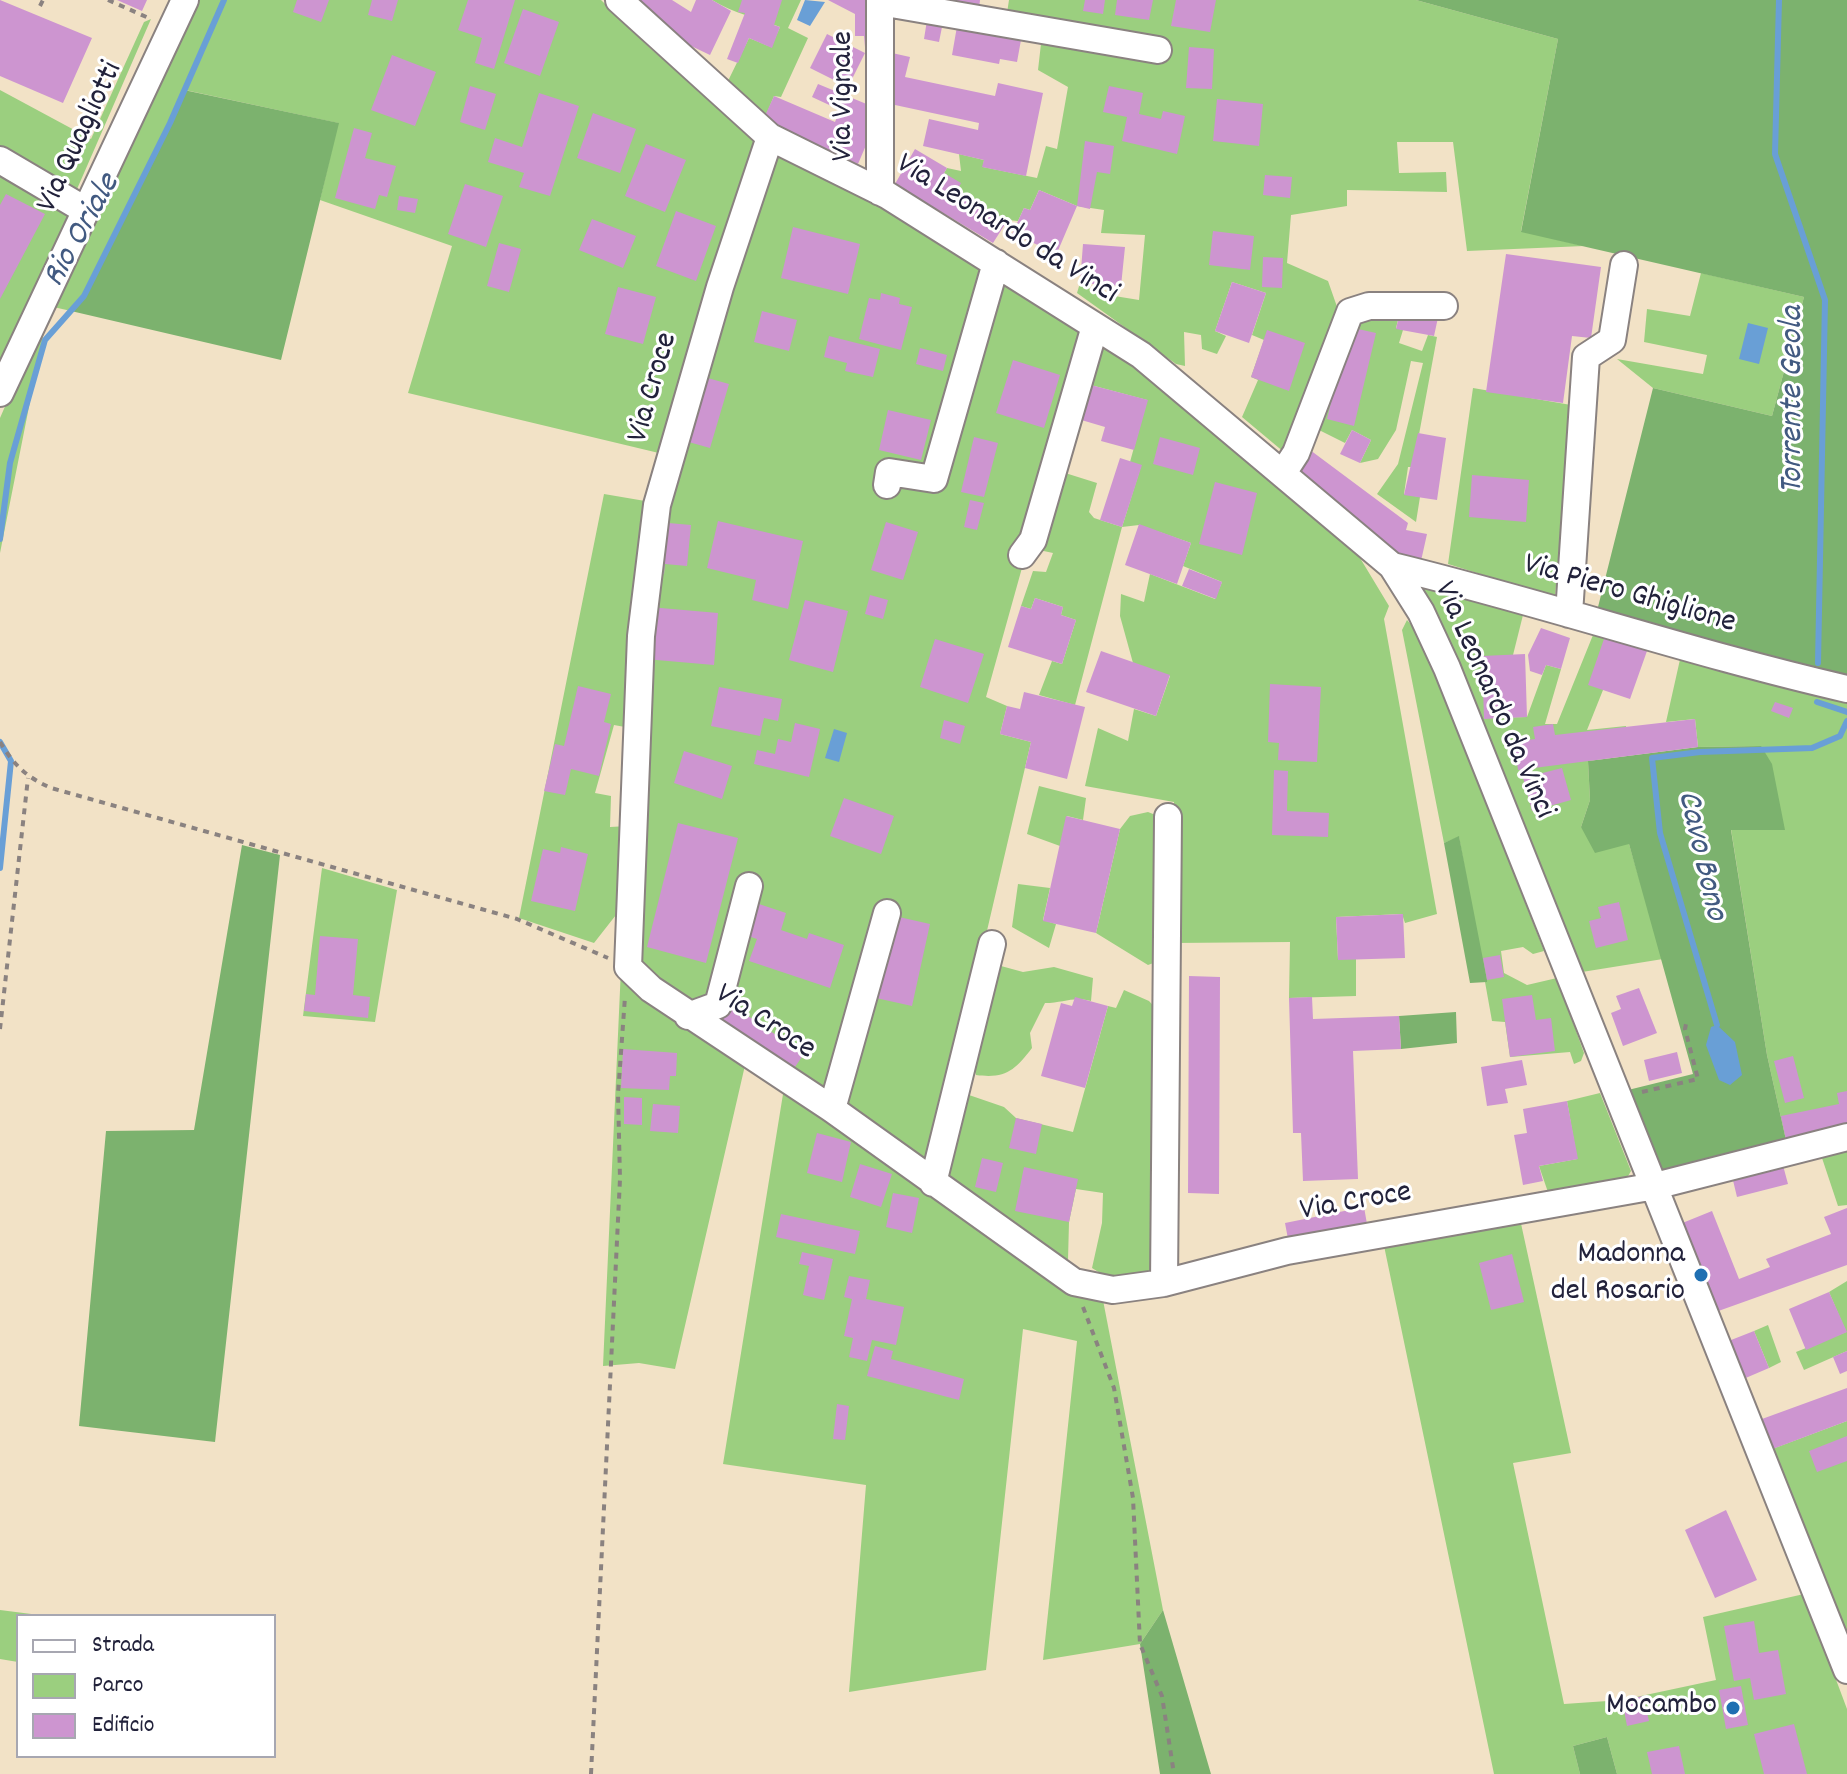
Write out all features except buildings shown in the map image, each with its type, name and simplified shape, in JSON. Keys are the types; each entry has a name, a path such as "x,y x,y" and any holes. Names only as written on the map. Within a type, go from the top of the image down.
{"street":[{"name":"Via Quagliotti","path":"0,393 185,0"},
{"name":"Via Leonardo da Vinci","path":"619,0 770,137 880,192 1141,355 1392,566 1421,612 1447,668 1847,1670"},
{"path":"880,1 1158,50"},
{"name":"Via Vignale","path":"880,1 880,192"},
{"name":"Via Croce","path":"770,137 720,287 657,505 641,636 628,967 688,1016 832,1109 1074,1282 1113,1290 1164,1283 1287,1251 1655,1186 1847,1137"},
{"path":"0,160 85,210"},
{"path":"887,485 889,472 934,479 996,263"},
{"path":"1569,614 1586,357 1612,340 1624,265"},
{"path":"1283,473 1296,453 1350,312 1369,306 1444,306"},
{"path":"1022,555 1033,540 1095,326"},
{"name":"Via Piero Ghiglione","path":"1392,566 1752,667 1847,689"},
{"path":"1164,1283 1168,817"},
{"path":"688,1016 718,1005 749,886"},
{"path":"832,1109 887,913"},
{"path":"933,1183 992,944"}],"path":[{"path":"40,6 43,0"},
{"path":"108,0 151,19"},
{"path":"0,745 28,778 51,788 517,919 628,967 618,1094 620,1179 591,1774"},
{"path":"0,1029 28,778"},
{"path":"1620,1097 1698,1079 1685,1029 1687,1019"},
{"path":"1074,1282 1114,1388 1133,1498 1140,1644 1162,1696 1174,1774"}],"green space":[{"path":"198,0 601,0 650,48 760,144 663,454 408,393 452,246 320,200 338,123 185,90 84,296 71,311 49,306 0,553 0,418 89,213"},
{"path":"712,0 801,0 788,28 808,38 781,97 774,96 766,115 727,83 749,38 771,47 780,27"},
{"path":"1009,0 1416,0 1558,39 1521,231 1584,246 1467,251 1453,142 1397,142 1399,173 1446,172 1447,192 1347,190 1347,206 1291,215 1287,263 1328,281 1342,321 1400,312 1396,328 1403,330 1399,343 1422,351 1428,335 1437,337 1413,467 1408,467 1404,494 1420,497 1416,522 1377,494 1398,464 1423,363 1411,361 1396,430 1378,459 1360,463 1371,440 1352,430 1345,443 1315,428 1285,453 1242,417 1258,380 1251,377 1264,340 1252,335 1266,293 1232,282 1215,331 1226,336 1217,354 1202,349 1201,335 1184,332 1185,366 1176,364 1077,293 1080,283 1089,284 1090,292 1139,300 1145,235 1101,233 1104,210 1077,206 1039,190 1030,210 1024,208 1018,221 1008,220 976,204 944,173 947,168 961,171 959,154 984,160 983,167 1037,178 1046,146 1057,149 1068,87 1038,70 1042,35 1007,13"},
{"path":"1416,0 1847,0 1847,678 1597,611 1653,388 1772,416 1804,297 1521,232 1558,39"},
{"path":"151,19 74,196 0,150 0,90 91,139 144,22"},
{"path":"184,90 339,123 281,360 71,311 84,296"},
{"path":"770,147 875,200 1088,331 986,697 1007,706 1000,734 1031,742 930,1175 652,985 641,961 651,572"},
{"path":"0,169 73,213 0,369"},
{"path":"1701,273 1804,297 1772,416 1653,388 1617,359 1703,374 1707,355 1644,342 1647,309 1690,316"},
{"path":"1101,338 1357,553 1389,606 1384,619 1437,914 1405,923 1402,914 1336,917 1338,959 1356,959 1356,996 1289,998 1290,942 1173,943 1174,802 1085,786 1098,728 1128,741 1134,709 1156,716 1170,676 1133,663 1120,616 1121,594 1144,602 1150,574 1215,599 1222,582 1183,566 1191,543 1139,525 1122,527 1141,466 1130,462 1147,400 1087,384"},
{"path":"1473,388 1571,405 1555,597 1448,564"},
{"path":"1062,472 1097,483 1089,512 1094,518 1122,527 1075,705 1039,695 1052,661 1062,664 1076,620 1061,615 1063,607 1035,598 1031,609 1021,606 1033,571 1046,572 1053,553 1039,550"},
{"path":"604,494 651,502 625,727 614,725 595,793 611,796 610,827 629,826 623,906 594,943 519,918"},
{"path":"1436,583 1524,611 1513,655 1485,718 1527,717 1546,665 1561,669 1545,724 1557,724 1593,635 1605,636 1603,690 1587,730 1626,726 1629,754 1588,761 1590,800 1581,827 1629,844 1663,959 1582,972 1422,591"},
{"path":"1407,620 1421,636 1544,951 1533,954 1523,947 1501,951 1504,973 1527,985 1557,978 1584,1053 1581,1061 1574,1064 1570,1052 1510,1057 1505,1022 1492,1021 1459,837 1444,843 1402,630"},
{"path":"1681,655 1847,694 1847,1127 1786,1140 1767,1055 1731,829 1761,746 1698,747 1695,719 1666,722"},
{"path":"1761,746 1772,764 1785,830 1731,830 1767,1055 1786,1140 1659,1177 1628,1090 1693,1074 1629,844 1595,853 1581,827 1590,800 1588,761 1698,747"},
{"path":"1039,786 1086,798 1083,820 1067,816 1060,846 1027,834"},
{"path":"1148,812 1158,816 1159,961 1148,965 1096,933 1120,829 1130,816"},
{"path":"1459,836 1487,982 1470,983 1444,843"},
{"path":"242,845 280,855 215,1442 79,1426 106,1131 194,1130"},
{"path":"322,868 397,890 375,1022 303,1016"},
{"path":"1018,884 1050,888 1043,920 1056,924 1049,948 1012,927"},
{"path":"1001,966 1023,972 1054,967 1093,978 1091,1001 1074,999 1045,1003 1030,1033 1032,1048 1020,1062 1002,1074 976,1075 973,1065 994,970"},
{"path":"621,968 746,1061 675,1369 639,1363 603,1366"},
{"path":"1124,990 1149,1001 1158,1011 1158,1276 1113,1281 1092,1268 1102,1223 1103,1193 1076,1189 1069,1222 1068,1260 1053,1257 942,1174 960,1103 969,1095 1004,1107 1016,1118 1073,1132 1108,1006 1116,1008"},
{"path":"1456,1012 1457,1043 1401,1049 1399,1016"},
{"path":"784,1088 1102,1295 1163,1610 1140,1644 1043,1660 1077,1341 1023,1329 986,1670 849,1692 866,1485 723,1464"},
{"path":"1600,1093 1631,1171 1623,1185 1550,1198 1539,1166 1577,1159 1567,1101"},
{"path":"1847,1150 1847,1205 1838,1206 1822,1158"},
{"path":"1520,1219 1571,1453 1513,1463 1564,1704 1622,1700 1716,1680 1703,1617 1804,1594 1847,1709 1847,1774 1617,1774 1607,1737 1573,1746 1580,1774 1494,1774 1383,1241"},
{"path":"1847,1281 1847,1351 1804,1370 1796,1352 1846,1332 1829,1292"},
{"path":"1768,1325 1781,1362 1769,1368 1754,1331"},
{"path":"1847,1421 1847,1636 1772,1449"},
{"path":"0,1610 31,1614 16,1614 16,1662 0,1659"},
{"path":"1163,1610 1211,1774 1160,1774 1140,1644"},
{"path":"1607,1737 1617,1774 1580,1774 1573,1746"}],"water":[{"path":"805,0 825,2 810,26 797,20"},
{"path":"1748,323 1768,328 1759,364 1739,359"},
{"path":"834,729 847,733 839,762 825,758"},
{"path":"1717,1025 1735,1042 1742,1075 1730,1085 1719,1080 1706,1045 1711,1027"}],"waterway":[{"name":"Rio Oriale","path":"0,539 10,463 45,340 84,296 170,123 224,0"},
{"name":"Torrente Geola","path":"1779,0 1775,154 1825,300 1818,663"},
{"name":"Torrente Geola","path":"1817,702 1847,712"},
{"name":"Cavo Bono","path":"1717,1025 1660,833 1652,758 1700,752 1812,748 1840,736 1847,721"},
{"name":"Rio Oriale","path":"0,742 11,761 0,868"}],"place":[{"name":"Madonna del Rosario","path":"1701,1275"},
{"name":"Mocambo","path":"1733,1708"}]}
